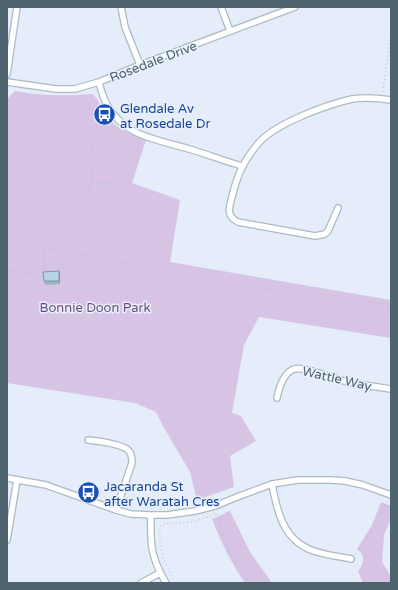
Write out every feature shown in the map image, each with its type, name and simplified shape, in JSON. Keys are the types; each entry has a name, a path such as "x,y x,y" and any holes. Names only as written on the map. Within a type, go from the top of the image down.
{"street":[{"path":"7,74 17,7"},
{"path":"121,7 125,27 140,65"},
{"path":"221,7 230,31"},
{"name":"Rosedale Drive","path":"7,82 56,89 75,89 98,82 295,7"},
{"path":"98,82 112,114 128,128 144,137 189,149 242,166"},
{"path":"338,208 328,231 325,234 315,236 251,226 233,220 230,216 231,201 242,166 257,144 264,137 287,123 325,107 361,98 382,98 391,100"},
{"name":"Wattle Way","path":"277,398 280,385 285,376 292,370 303,368 348,382 391,389"},
{"path":"88,440 124,446 130,452 132,463 116,510"},
{"path":"7,478 46,485 131,514 152,515 180,514 215,506 272,484 298,480 331,480 364,485 391,495"},
{"path":"7,540 17,480"},
{"path":"272,484 277,510 281,521 288,533 298,543 312,550 351,559"},
{"path":"152,515 151,546 154,560 166,583"},
{"path":"142,583 160,573"}],"path":[{"path":"382,98 391,33"},
{"path":"7,270 44,275 44,248 54,234 74,219 86,199 91,183 93,151 88,132 75,112 73,101 75,100 75,89"},
{"path":"91,183 105,184 119,177 134,161 141,139 144,137"},
{"path":"44,248 174,272 228,286 242,283 282,293 308,293 330,299 368,301 391,305"},
{"path":"351,559 357,553 376,525 384,505 387,502"},
{"path":"384,505 391,507"},
{"path":"215,506 229,552 236,565 251,583"},
{"path":"176,583 162,556 160,545 160,526 164,524 190,522 217,514"}],"green space":[{"name":"Bonnie Doon Park","path":"15,91 53,95 92,94 98,100 104,113 117,127 146,140 132,183 180,200 170,262 391,300 391,338 259,317 244,345 232,413 241,416 256,441 230,456 234,487 197,500 190,472 156,412 135,403 7,383 7,106 8,98"},
{"path":"381,502 391,506 391,518 384,535 382,562 391,576 391,583 363,583 358,571 362,565 363,557 357,549 372,525"},
{"path":"230,511 250,552 272,583 245,583 235,568 212,519"}],"building":[{"path":"59,271 59,281 44,281 43,272"}],"place":[{"name":"Glendale Av at Rosedale Dr","path":"104,115"},
{"name":"Jacaranda St after Waratah Cres","path":"89,493"}]}
